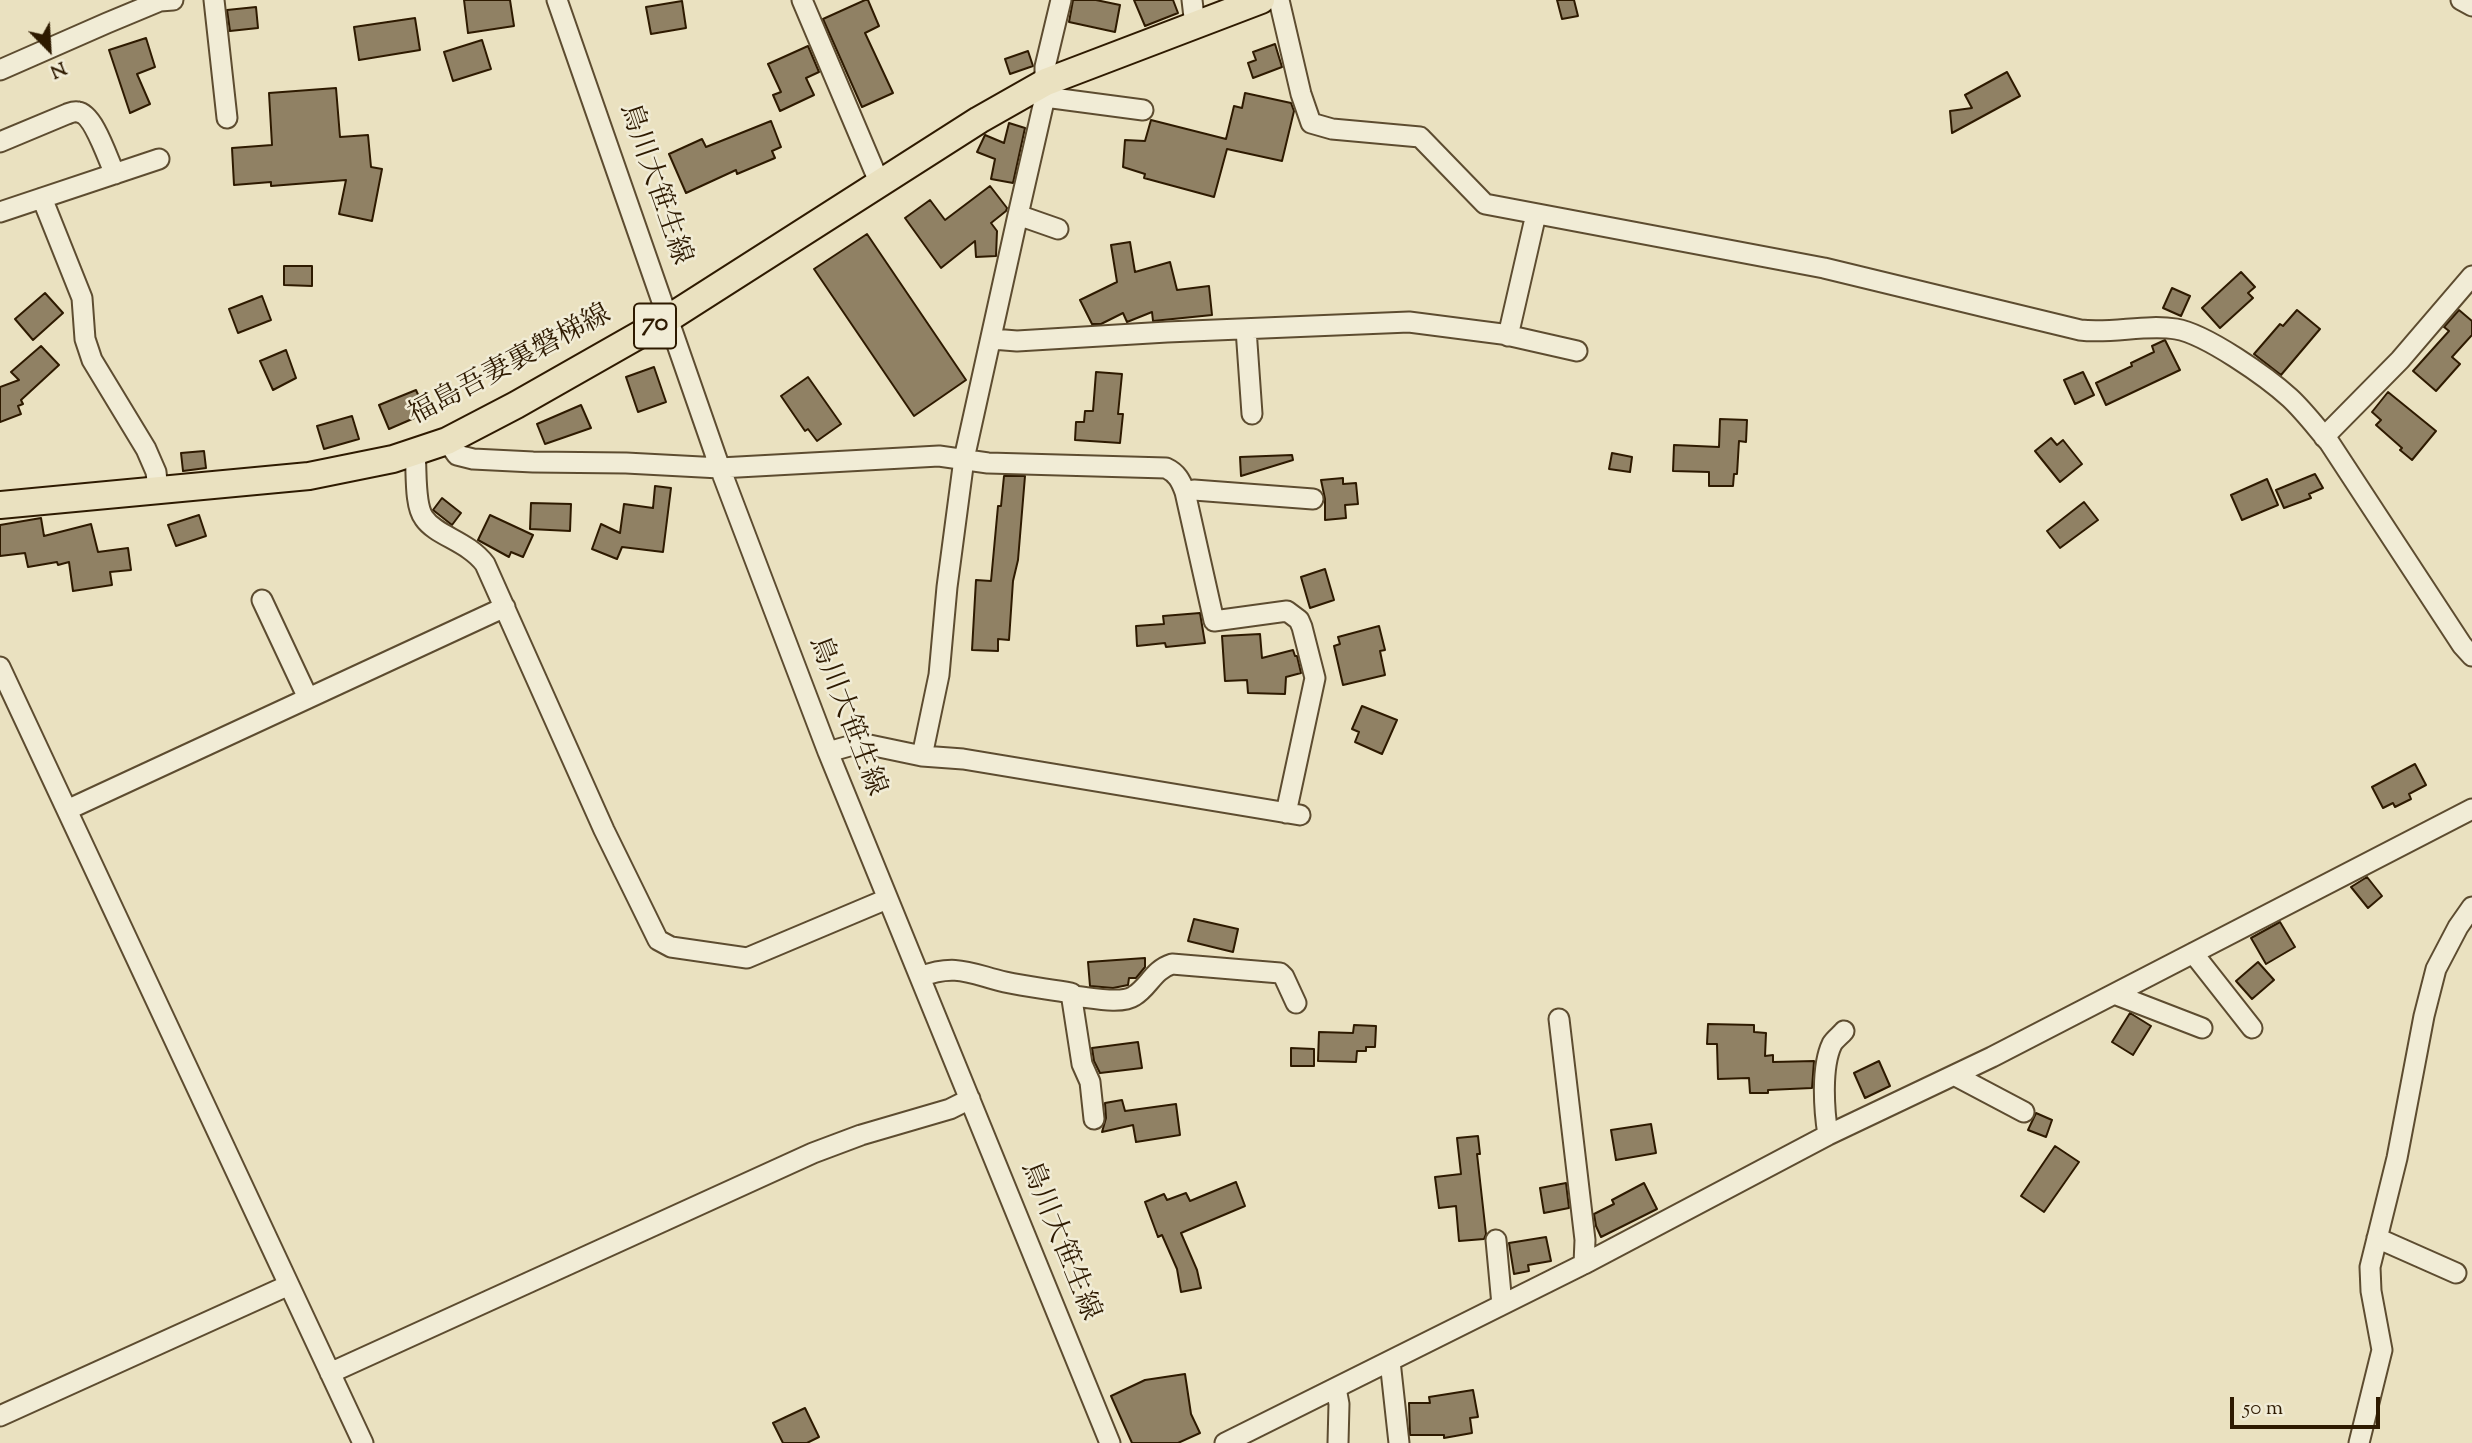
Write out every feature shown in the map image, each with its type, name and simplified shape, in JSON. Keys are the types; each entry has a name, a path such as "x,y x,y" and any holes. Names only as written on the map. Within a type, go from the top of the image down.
{"main road":[{"name":"福島吾妻裏磐梯線","path":"0,505 309,475 415,453 447,441 669,318 979,120 1046,90 1194,13 1261,0"}],"street":[{"path":"0,70 139,10 173,0"},
{"path":"214,0 227,118"},
{"name":"鳥川大笹生線","path":"557,0 720,468 828,752 1110,1443"},
{"path":"802,0 880,184"},
{"path":"922,756 939,675 947,587 964,459 1046,90 1045,67 1061,0"},
{"path":"1279,0 1301,94 1311,123 1332,128 1420,137 1485,204 1824,268 2080,330 2108,332 2160,327 2186,331 2206,340 2289,397 2324,437 2462,645 2472,656"},
{"path":"2461,0 2472,6"},
{"path":"1046,90 1143,110"},
{"path":"0,142 78,111 93,124 115,174"},
{"path":"0,212 159,159"},
{"path":"42,198 82,298 85,338 92,360 146,449 156,472 158,491"},
{"path":"1508,336 1536,214"},
{"path":"1018,215 1058,229"},
{"path":"2324,437 2400,360 2472,276"},
{"path":"992,339 1017,341 1409,322 1508,336 1577,351"},
{"path":"1247,329 1252,414"},
{"path":"447,441 457,455 473,458 720,468 939,456 988,463 1166,468 1173,471 1181,481 1185,492 1214,621 1287,611 1299,620 1302,627 1315,678 1293,814 963,759 922,756 860,743 828,752"},
{"path":"415,453 418,503 423,518 479,556 491,575 604,830 659,940 665,945 747,958 887,899"},
{"path":"1185,492 1194,490 1313,499"},
{"path":"262,600 308,698"},
{"path":"67,810 505,607"},
{"path":"0,667 363,1443"},
{"path":"1226,1443 1584,1264 1828,1135 1954,1075 2472,809"},
{"path":"2359,1443 2382,1350 2370,1267 2398,1158 2424,1016 2434,978 2441,956 2472,907"},
{"path":"2193,953 2252,1028"},
{"path":"920,977 949,969 1071,993 1072,996 1127,999 1137,994 1157,971 1172,964 1280,973 1296,1003"},
{"path":"2114,994 2203,1028"},
{"path":"1072,996 1082,1064 1090,1082 1094,1119"},
{"path":"1559,1019 1586,1240 1584,1264"},
{"path":"1828,1135 1824,1110 1824,1080 1832,1044 1844,1031"},
{"path":"1954,1075 2024,1112"},
{"path":"330,1373 813,1153 861,1135 950,1109 970,1099"},
{"path":"2377,1238 2456,1273"},
{"path":"1496,1240 1502,1305"},
{"path":"0,1416 289,1285"},
{"path":"1390,1361 1399,1443"},
{"path":"1336,1388 1339,1404 1338,1443"}],"building":[{"path":"464,0 510,0 514,26 468,33"},
{"path":"868,0 879,26 865,33 893,93 862,107 823,19"},
{"path":"1073,0 1096,0 1120,5 1115,32 1069,22"},
{"path":"1134,0 1173,0 1178,13 1145,26"},
{"path":"1557,0 1574,0 1578,16 1562,19"},
{"path":"682,1 686,28 651,34 646,7"},
{"path":"256,7 258,28 230,31 227,10"},
{"path":"415,18 420,50 359,60 354,27"},
{"path":"146,38 155,67 137,74 150,104 130,113 109,50"},
{"path":"482,40 491,69 453,81 444,52"},
{"path":"1275,44 1282,67 1253,78 1248,63 1256,60 1253,52"},
{"path":"808,46 819,72 806,78 814,95 780,111 773,95 781,92 768,64"},
{"path":"1028,51 1033,66 1010,74 1005,59"},
{"path":"2007,72 2020,96 1952,133 1950,111 1972,108 1965,95"},
{"path":"336,88 340,137 368,135 371,167 382,169 372,221 339,214 346,180 271,186 271,182 234,185 232,148 272,145 269,93"},
{"path":"1245,93 1291,103 1294,111 1282,161 1227,149 1214,197 1144,178 1145,174 1123,167 1125,140 1145,141 1151,120 1226,139 1234,106 1242,108"},
{"path":"771,121 781,147 772,151 775,158 737,174 736,170 686,193 669,154 702,139 706,147"},
{"path":"1009,123 1025,128 1013,183 991,179 995,159 977,152 985,135 1004,143"},
{"path":"990,186 1007,208 991,223 997,231 996,256 976,257 975,241 941,268 905,218 930,200 945,220"},
{"path":"867,234 966,380 914,416 814,269"},
{"path":"1130,242 1135,272 1170,262 1177,290 1209,286 1212,315 1153,321 1152,312 1127,322 1123,313 1101,324 1092,324 1080,300 1117,282 1111,245"},
{"path":"284,266 312,266 312,286 284,285"},
{"path":"2241,272 2255,287 2248,293 2253,298 2220,328 2202,308"},
{"path":"2172,288 2190,296 2181,316 2163,308"},
{"path":"45,293 63,313 33,340 15,319"},
{"path":"262,296 271,320 238,333 229,309"},
{"path":"2297,310 2320,329 2281,375 2254,354 2280,324 2283,326"},
{"path":"2459,310 2472,321 2472,335 2452,357 2460,364 2436,391 2413,371 2449,331 2444,327"},
{"path":"2165,340 2180,370 2106,405 2096,383 2132,366 2131,363 2154,352 2152,346"},
{"path":"41,346 59,365 21,400 23,404 18,406 21,414 0,422 0,387 19,380 11,372"},
{"path":"286,350 296,378 273,390 260,361"},
{"path":"654,367 666,402 638,412 626,377"},
{"path":"1096,372 1122,374 1118,414 1123,414 1120,443 1075,440 1076,422 1084,422 1085,411 1093,411"},
{"path":"2083,372 2094,395 2075,404 2064,380"},
{"path":"808,377 841,424 817,441 808,429 805,431 781,396"},
{"path":"416,390 426,413 389,429 379,405"},
{"path":"2388,392 2436,431 2412,460 2376,425 2381,420 2372,412"},
{"path":"581,405 591,428 545,444 537,424"},
{"path":"352,416 359,439 324,449 317,426"},
{"path":"1720,419 1747,420 1746,442 1739,441 1737,474 1734,474 1733,486 1709,486 1709,472 1673,471 1674,445 1719,447"},
{"path":"2051,438 2057,445 2063,440 2082,464 2060,482 2035,451"},
{"path":"204,451 206,468 183,471 181,453"},
{"path":"1612,453 1632,457 1630,472 1609,469"},
{"path":"1292,455 1293,460 1241,476 1240,457"},
{"path":"2315,474 2323,488 2309,494 2311,498 2284,508 2276,490"},
{"path":"1004,476 1025,476 1009,640 998,639 998,651 972,650 976,580 991,581 998,506 1001,506"},
{"path":"1343,478 1343,484 1356,483 1358,504 1345,505 1346,518 1325,520 1321,480"},
{"path":"2267,479 2278,505 2242,520 2231,495"},
{"path":"655,486 671,488 663,552 622,547 617,559 592,549 601,524 620,533 624,504 653,508"},
{"path":"442,498 461,513 452,525 433,510"},
{"path":"2084,502 2098,520 2060,548 2047,531"},
{"path":"531,503 571,504 570,531 530,529"},
{"path":"199,515 206,536 176,546 168,525"},
{"path":"490,515 533,535 523,557 511,552 509,557 478,540"},
{"path":"41,518 44,536 91,524 98,552 128,548 131,570 110,572 112,585 73,591 69,562 28,567 25,553 0,556 0,525"},
{"path":"1325,569 1334,600 1310,608 1301,577"},
{"path":"1200,613 1205,643 1166,647 1165,643 1137,646 1136,626 1164,624 1163,616"},
{"path":"1379,626 1385,650 1380,651 1385,675 1343,685 1334,646 1340,644 1338,637"},
{"path":"1260,634 1262,658 1293,650 1297,656 1301,673 1286,677 1285,694 1248,693 1247,680 1225,681 1222,636"},
{"path":"1362,706 1397,720 1382,754 1355,742 1359,732 1352,729"},
{"path":"2415,764 2426,785 2409,794 2411,799 2395,807 2393,803 2383,808 2372,787"},
{"path":"2367,877 2382,896 2368,908 2351,887"},
{"path":"1194,919 1238,929 1233,952 1188,941"},
{"path":"2280,922 2295,947 2266,964 2251,938"},
{"path":"1145,958 1145,967 1136,978 1129,978 1128,985 1113,988 1090,986 1088,962"},
{"path":"2258,962 2274,980 2252,999 2236,981"},
{"path":"2130,1013 2151,1026 2133,1055 2112,1042"},
{"path":"1708,1024 1754,1025 1754,1032 1766,1033 1765,1056 1773,1055 1773,1062 1814,1061 1812,1088 1750,1093 1749,1078 1718,1079 1717,1044 1707,1044"},
{"path":"1354,1025 1376,1026 1375,1047 1357,1051 1356,1062 1318,1061 1319,1032 1353,1033"},
{"path":"1138,1042 1142,1068 1100,1073 1092,1048"},
{"path":"1291,1048 1314,1049 1314,1066 1291,1066"},
{"path":"1879,1061 1890,1086 1865,1098 1854,1073"},
{"path":"1122,1100 1125,1111 1176,1104 1180,1135 1136,1142 1133,1125 1102,1132 1106,1118 1105,1103"},
{"path":"2036,1113 2052,1120 2046,1137 2028,1130"},
{"path":"1651,1124 1656,1153 1616,1160 1611,1130"},
{"path":"1478,1136 1480,1154 1477,1154 1486,1234 1484,1239 1459,1241 1456,1206 1439,1208 1435,1177 1461,1174 1457,1138"},
{"path":"2055,1146 2079,1162 2044,1212 2021,1196"},
{"path":"1236,1182 1245,1206 1181,1233 1197,1270 1201,1288 1181,1292 1177,1269 1162,1235 1158,1237 1145,1202 1164,1194 1167,1200 1186,1193 1190,1201"},
{"path":"1566,1183 1569,1208 1544,1213 1540,1188"},
{"path":"1644,1183 1657,1209 1601,1237 1594,1214 1614,1204 1612,1200"},
{"path":"1546,1237 1551,1261 1528,1265 1529,1271 1514,1274 1509,1243"},
{"path":"1185,1374 1191,1414 1200,1433 1178,1443 1132,1443 1111,1396 1145,1380"},
{"path":"1473,1390 1478,1417 1470,1418 1472,1433 1444,1438 1444,1435 1410,1435 1409,1403 1430,1403 1429,1397"},
{"path":"805,1408 819,1437 807,1443 783,1443 773,1423"}]}
